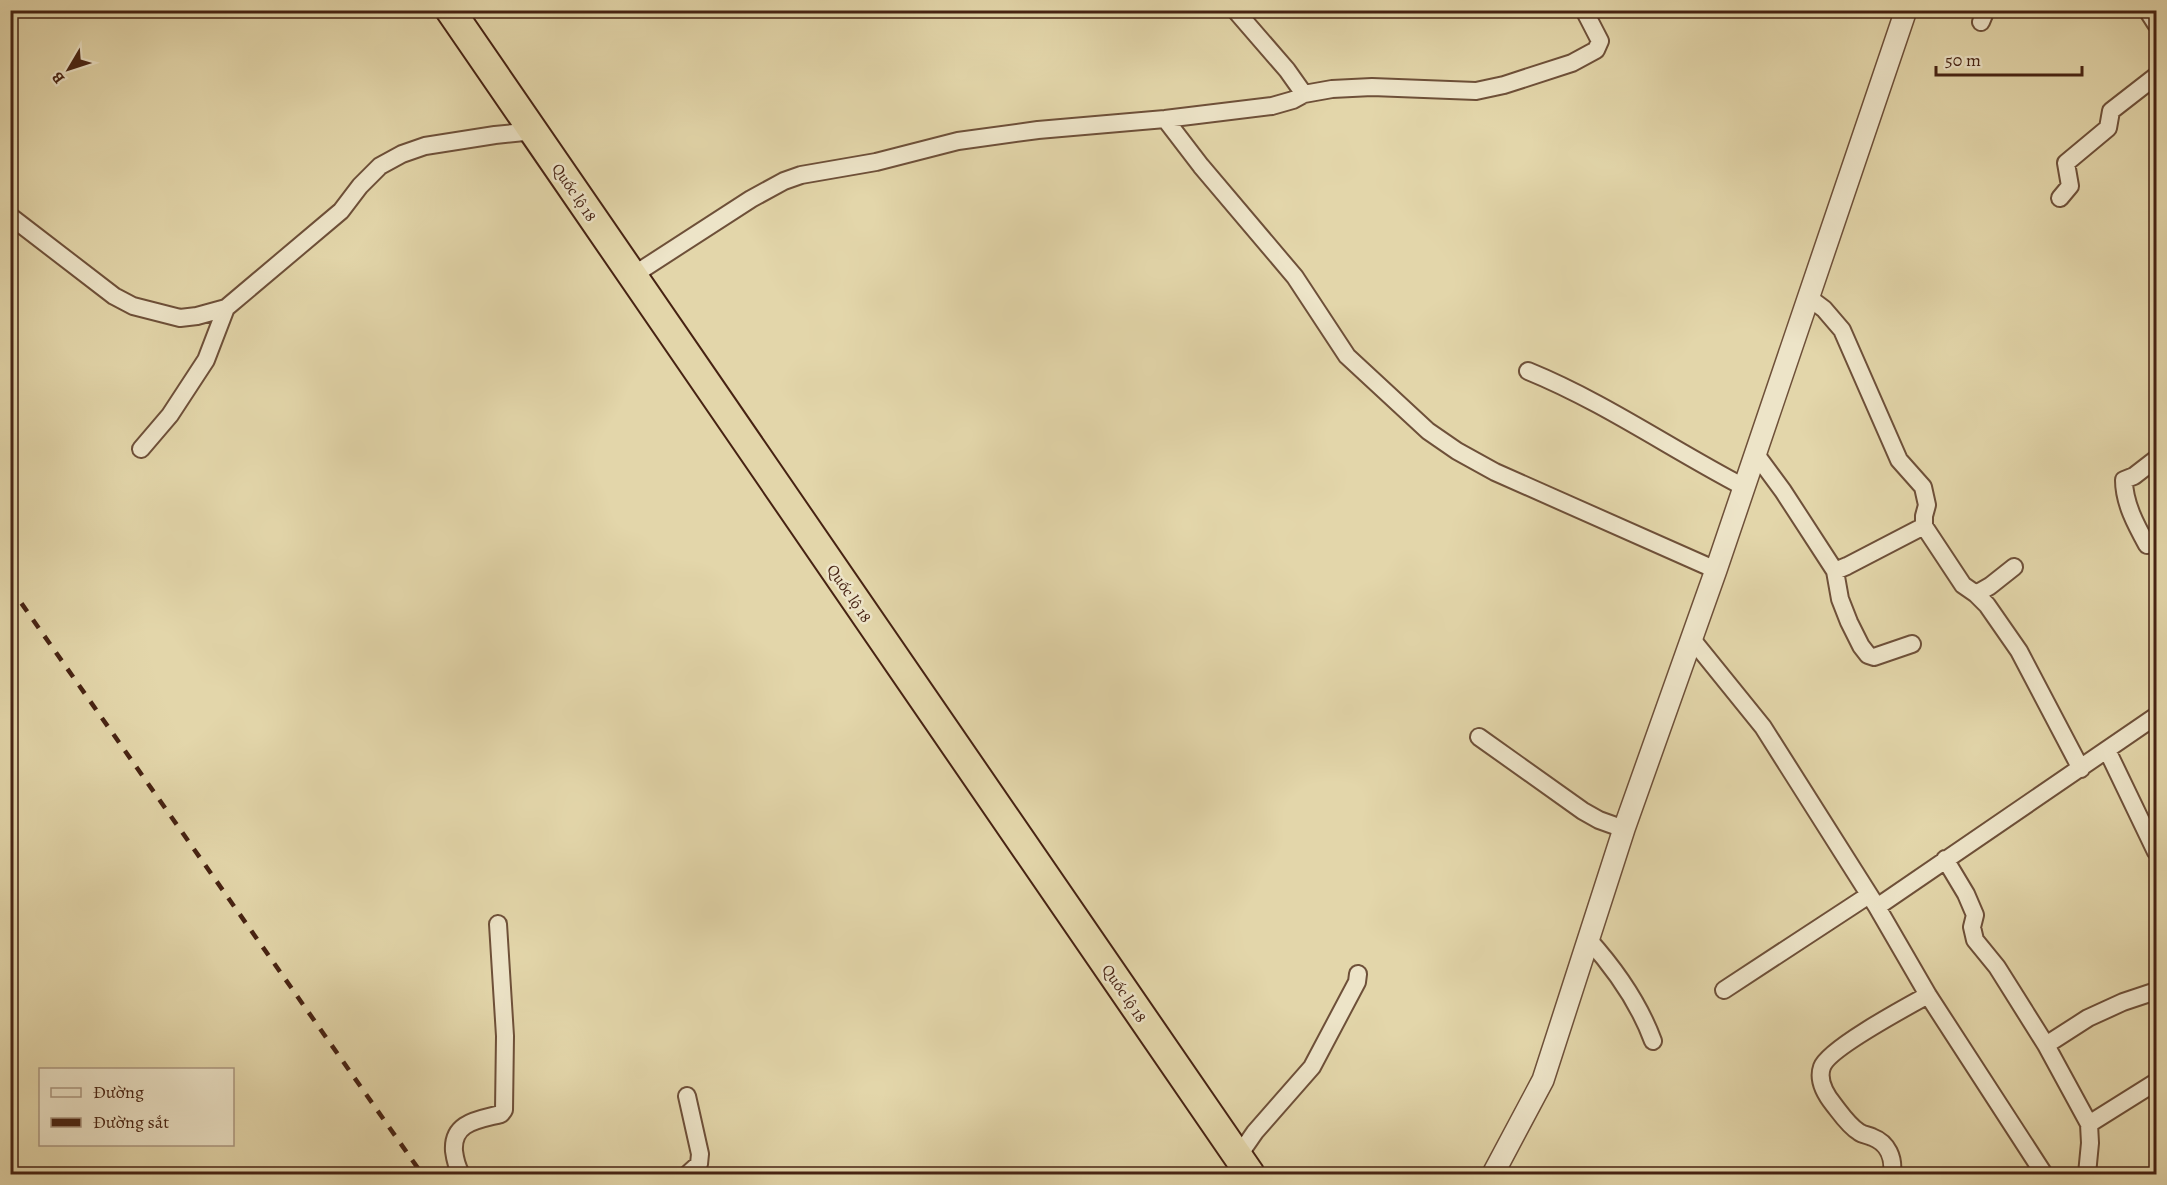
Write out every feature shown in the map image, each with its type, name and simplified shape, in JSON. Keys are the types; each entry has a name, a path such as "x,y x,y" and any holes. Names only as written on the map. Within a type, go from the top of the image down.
{"highway":[{"name":"Quốc lộ 18","path":"450,10 1244,1166"}],"street":[{"path":"1235,10 1287,70 1304,94"},
{"path":"632,276 758,195 801,175 876,162 958,141 1038,130 1165,119 1280,105 1304,94 1332,89 1372,87 1465,92 1504,85 1572,63 1596,50 1600,41 1584,10"},
{"path":"1493,1174 1543,1080 1624,829 1716,570 1906,10"},
{"path":"2148,10 2157,24"},
{"path":"2060,198 2070,186 2066,163 2108,128 2111,111 2157,76"},
{"path":"1165,119 1201,166 1295,277 1347,356 1428,431 1457,451 1495,472 1716,570"},
{"path":"10,216 114,296 133,306 180,318 197,316 226,308 341,211 360,186 380,166 402,154 425,146 534,131"},
{"path":"1808,297 1824,309 1842,330 1899,460 1923,488 1927,505 1924,526 1963,585 1987,605 2019,651 2081,769"},
{"path":"141,449 170,415 206,360 226,308"},
{"path":"1528,371 1607,408 1744,487"},
{"path":"1755,453 1783,491 1835,571 1840,599 1849,622 1868,655 1874,657 1912,644"},
{"path":"2147,545 2134,521 2124,480 2134,476 2157,459"},
{"path":"1835,571 1924,526"},
{"path":"1976,594 2014,567"},
{"path":"1691,638 1763,727 1873,901 1928,995 2044,1174"},
{"path":"1724,990 1945,859 2157,716"},
{"path":"1479,737 1583,811 1599,820 1624,829"},
{"path":"2108,750 2157,852"},
{"path":"1945,859 1966,894 1975,915 1972,927 1975,940 1997,967 2046,1045 2089,1124 2087,1174"},
{"path":"461,1174 455,1155 454,1142 459,1129 472,1122 501,1114 504,1110 505,1036 498,924"},
{"path":"1588,939 1623,984 1641,1014 1653,1041"},
{"path":"1244,1166 1254,1132 1312,1067 1357,982 1358,974"},
{"path":"2046,1045 2105,1010 2157,991"},
{"path":"1892,1174 1891,1156 1882,1142 1860,1133 1829,1099 1820,1079 1822,1066 1833,1053 1928,995"},
{"path":"2089,1124 2157,1082"},
{"path":"687,1096 700,1154 699,1164 688,1174"}],"railway":[{"path":"10,587 422,1174"}]}
